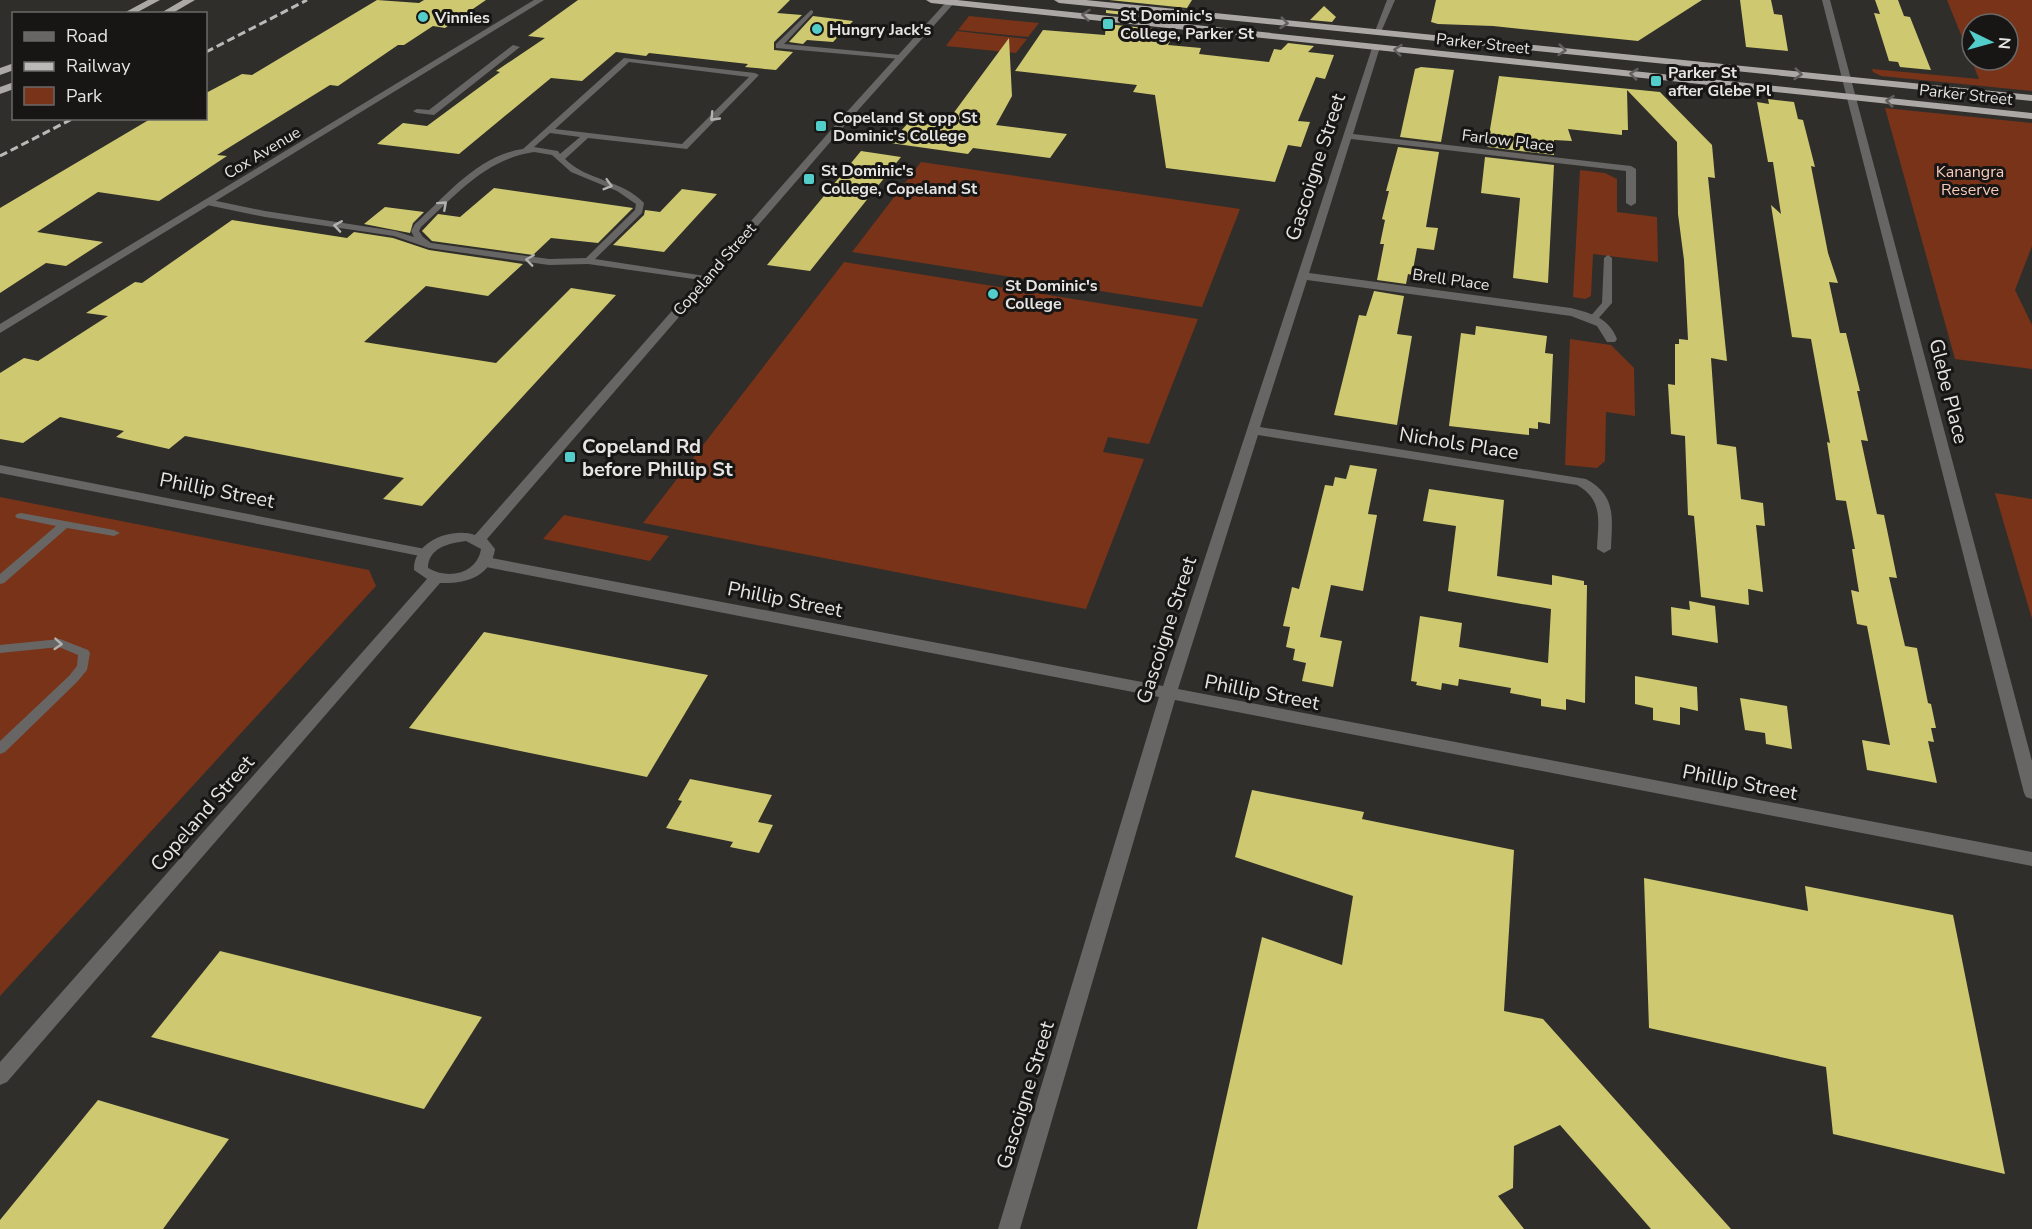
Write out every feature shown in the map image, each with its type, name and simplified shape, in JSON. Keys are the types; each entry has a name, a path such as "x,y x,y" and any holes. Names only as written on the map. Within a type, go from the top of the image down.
{"highway":[{"path":"130,12 155,0"},
{"path":"167,12 190,0"},
{"name":"Parker Street","path":"931,0 2032,116"},
{"name":"Parker Street","path":"1059,0 2032,98"}],"street":[{"name":"Cox Avenue","path":"0,329 540,0"},
{"path":"1377,32 1391,0"},
{"name":"Glebe Place","path":"1826,0 2032,793"},
{"name":"Copeland Street","path":"478,540 900,57 952,1"},
{"name":"Gascoigne Street","path":"1009,1229 1168,695 1376,47"},
{"name":"Farlow Place","path":"1348,136 1631,170 1631,203"},
{"name":"Brell Place","path":"1303,276 1571,312 1594,318"},
{"path":"1594,318 1608,330 1611,339"},
{"name":"Nichols Place","path":"1253,430 1581,482 1593,487 1604,501 1604,549"},
{"name":"Phillip Street","path":"0,469 425,553"},
{"path":"467,537 478,540 488,549 486,562 479,569 458,578 436,578 422,570 420,563 425,553 446,540 467,537"},
{"name":"Phillip Street","path":"486,562 2032,860"},
{"name":"Copeland Street","path":"0,1076 436,578"}],"lane":[{"path":"811,12 779,46 900,57"},
{"path":"417,111 431,113 516,47"},
{"path":"526,150 548,130 627,60 755,75 684,147 548,130"},
{"path":"459,80 472,81"},
{"path":"560,159 586,135"},
{"path":"429,245 417,235 415,231 418,226 496,158 526,150 551,152 564,165 599,183 622,190 640,203 639,211 588,261"},
{"path":"207,202 265,214 395,234 429,245 549,262 588,261 705,279"},
{"path":"1594,318 1607,303 1608,258"},
{"path":"21,516 114,533"},
{"path":"0,580 65,524"},
{"path":"0,649 60,643 84,653 83,667 73,679 0,749"}],"green space":[{"path":"1947,0 2032,0 2032,91 1881,76 1872,69 1979,79 1976,72 2020,72 2020,12 1960,12 1960,32"},
{"path":"969,16 1039,23 1028,37 958,30"},
{"path":"957,31 1027,39 1016,53 946,46"},
{"name":"Kanangra Reserve","path":"1885,108 2032,123 2032,246 2015,290 2032,325 2032,369 1955,359"},
{"path":"921,162 1240,209 1202,307 852,252"},
{"path":"1580,170 1605,173 1617,179 1617,212 1657,217 1658,262 1593,254 1591,296 1585,299 1573,297"},
{"path":"844,262 1198,319 1149,444 1108,437 1103,452 1144,459 1086,609 643,523"},
{"path":"1570,339 1611,345 1634,368 1635,416 1606,412 1605,461 1597,468 1565,465"},
{"path":"1995,493 2032,499 2032,619"},
{"path":"0,497 369,570 376,586 0,996"},
{"path":"564,515 669,536 650,561 543,539"}],"building":[{"path":"377,0 419,3 424,0 486,0 445,28 433,26 404,45 398,45 338,86 330,85 217,155 227,156 159,201 98,192 37,232 103,242 66,266 46,263 0,293 0,208 149,120 207,120 207,92 242,74 252,75"},
{"path":"578,0 790,0 777,13 802,15 774,42 774,50 793,52 776,70 745,67 748,64 649,53 646,56 616,52 582,81 551,78 459,154 377,144 403,123 427,126 500,72 496,71 545,38 528,36"},
{"path":"1109,0 1192,0 1187,8"},
{"path":"1436,0 1702,0 1638,41 1493,26 1438,24 1431,22"},
{"path":"1740,0 1771,0 1774,14 1782,15 1788,51 1746,47"},
{"path":"1875,0 1898,0 1904,16 1910,17 1931,70 1900,67 1898,62 1889,61 1874,13 1880,14"},
{"path":"1324,6 1336,17 1332,22 1310,20"},
{"path":"1106,10 1182,18 1180,21 1106,13"},
{"path":"813,16 853,21 833,42 807,40 803,44 789,42"},
{"path":"1106,24 1175,31 1168,45 1201,48 1199,54 1269,62 1274,49 1281,50 1288,43 1314,46 1308,52 1334,55 1325,79 1316,77 1298,121 1310,122 1301,147 1288,145 1275,182 1166,168 1155,95 1133,92 1137,85 1015,71 1043,30 1105,35"},
{"path":"1009,38 1012,96 996,125 1067,134 1050,158 973,148 968,154 890,143 909,122 944,126"},
{"path":"1421,67 1454,70 1441,142 1400,137 1415,69"},
{"path":"1499,76 1660,92 1712,145 1715,178 1708,177 1727,361 1711,358 1717,444 1736,447 1741,499 1763,503 1765,526 1756,525 1763,592 1748,589 1749,605 1701,597 1694,516 1688,515 1685,436 1671,434 1668,384 1675,385 1675,344 1679,344 1679,339 1688,340 1684,260 1678,214 1677,142 1627,90 1628,130 1622,130 1622,135 1568,129 1572,141 1554,140 1554,155 1487,147"},
{"path":"1768,99 1794,102 1798,119 1803,120 1815,167 1811,166 1828,253 1838,283 1829,282 1840,333 1846,333 1860,391 1857,391 1868,441 1861,440 1877,514 1884,515 1897,578 1889,577 1905,646 1917,648 1928,703 1931,704 1936,728 1931,728 1934,742 1928,741 1937,783 1867,770 1862,740 1890,745 1867,626 1857,624 1851,590 1859,592 1852,549 1855,549 1846,501 1836,500 1827,442 1830,443 1811,339 1792,337 1771,205 1781,214 1773,162 1768,162 1757,102 1769,104"},
{"path":"1398,147 1439,152 1426,227 1438,228 1434,250 1417,248 1412,275 1408,274 1406,284 1377,280 1384,244 1380,244 1385,220 1382,219 1389,191 1386,191"},
{"path":"861,151 901,157 810,271 767,265"},
{"path":"1485,157 1554,165 1548,283 1513,278 1520,198 1481,193"},
{"path":"494,188 633,208 598,243 551,238 533,255 432,241 422,231 438,214 460,217"},
{"path":"682,189 717,194 664,252 613,245 644,215 645,210 660,212"},
{"path":"385,207 424,212 413,223 410,233 364,224"},
{"path":"232,220 347,238 354,232 393,238 429,250 523,264 488,296 426,286 364,342 496,363 571,288 616,295 422,506 383,499 404,478 185,436 169,449 116,437 124,431 60,417 23,443 0,439 0,373 24,358 38,361 108,316 86,313 135,282 142,283"},
{"path":"1374,291 1404,296 1397,334 1412,336 1397,425 1334,415 1359,315 1366,316"},
{"path":"1476,326 1547,336 1545,353 1553,354 1550,424 1538,422 1538,429 1529,428 1529,435 1449,426 1461,333 1475,335"},
{"path":"1350,465 1377,469 1368,514 1377,515 1363,591 1331,585 1320,637 1342,641 1333,687 1302,681 1306,663 1293,660 1295,649 1286,647 1290,627 1283,626 1292,587 1299,589 1325,485 1333,486 1335,477 1346,479"},
{"path":"1429,489 1504,500 1497,576 1552,585 1552,575 1584,581 1584,585 1587,585 1585,703 1566,699 1566,710 1541,706 1541,699 1510,693 1511,688 1459,679 1458,686 1442,683 1441,690 1416,685 1417,682 1411,681 1420,616 1462,623 1459,647 1548,663 1551,609 1448,591 1456,526 1423,521"},
{"path":"1689,601 1715,606 1718,643 1672,635 1671,607 1690,610"},
{"path":"484,632 708,675 647,777 409,728"},
{"path":"1635,676 1697,687 1698,711 1680,707 1680,725 1653,720 1653,708 1635,704"},
{"path":"1740,698 1787,706 1792,749 1766,744 1765,733 1745,730"},
{"path":"690,779 772,795 758,822 773,825 759,853 730,847 733,842 666,828 682,801 678,800"},
{"path":"1252,790 1364,812 1362,819 1514,850 1504,1011 1543,1019 1731,1229 1651,1229 1560,1125 1514,1146 1513,1188 1498,1196 1524,1229 1197,1229 1262,937 1342,965 1353,896 1235,857"},
{"path":"1644,878 1808,911 1805,886 1953,915 2005,1174 1833,1134 1826,1067 1649,1028"},
{"path":"220,951 482,1017 424,1109 151,1037"},
{"path":"98,1100 229,1139 163,1229 0,1229 0,1220"}],"railway":[{"path":"207,51 307,0"},
{"path":"0,156 70,120"}],"place":[{"name":"Vinnies","path":"423,17"},
{"name":"St Dominic's College, Parker St","path":"1108,24"},
{"name":"Hungry Jack's","path":"817,29"},
{"name":"Parker St after Glebe Pl","path":"1656,81"},
{"name":"Copeland St opp St Dominic's College","path":"821,126"},
{"name":"St Dominic's College, Copeland St","path":"809,179"},
{"name":"St Dominic's College","path":"993,294"},
{"name":"Copeland Rd before Phillip St","path":"570,457"}]}
